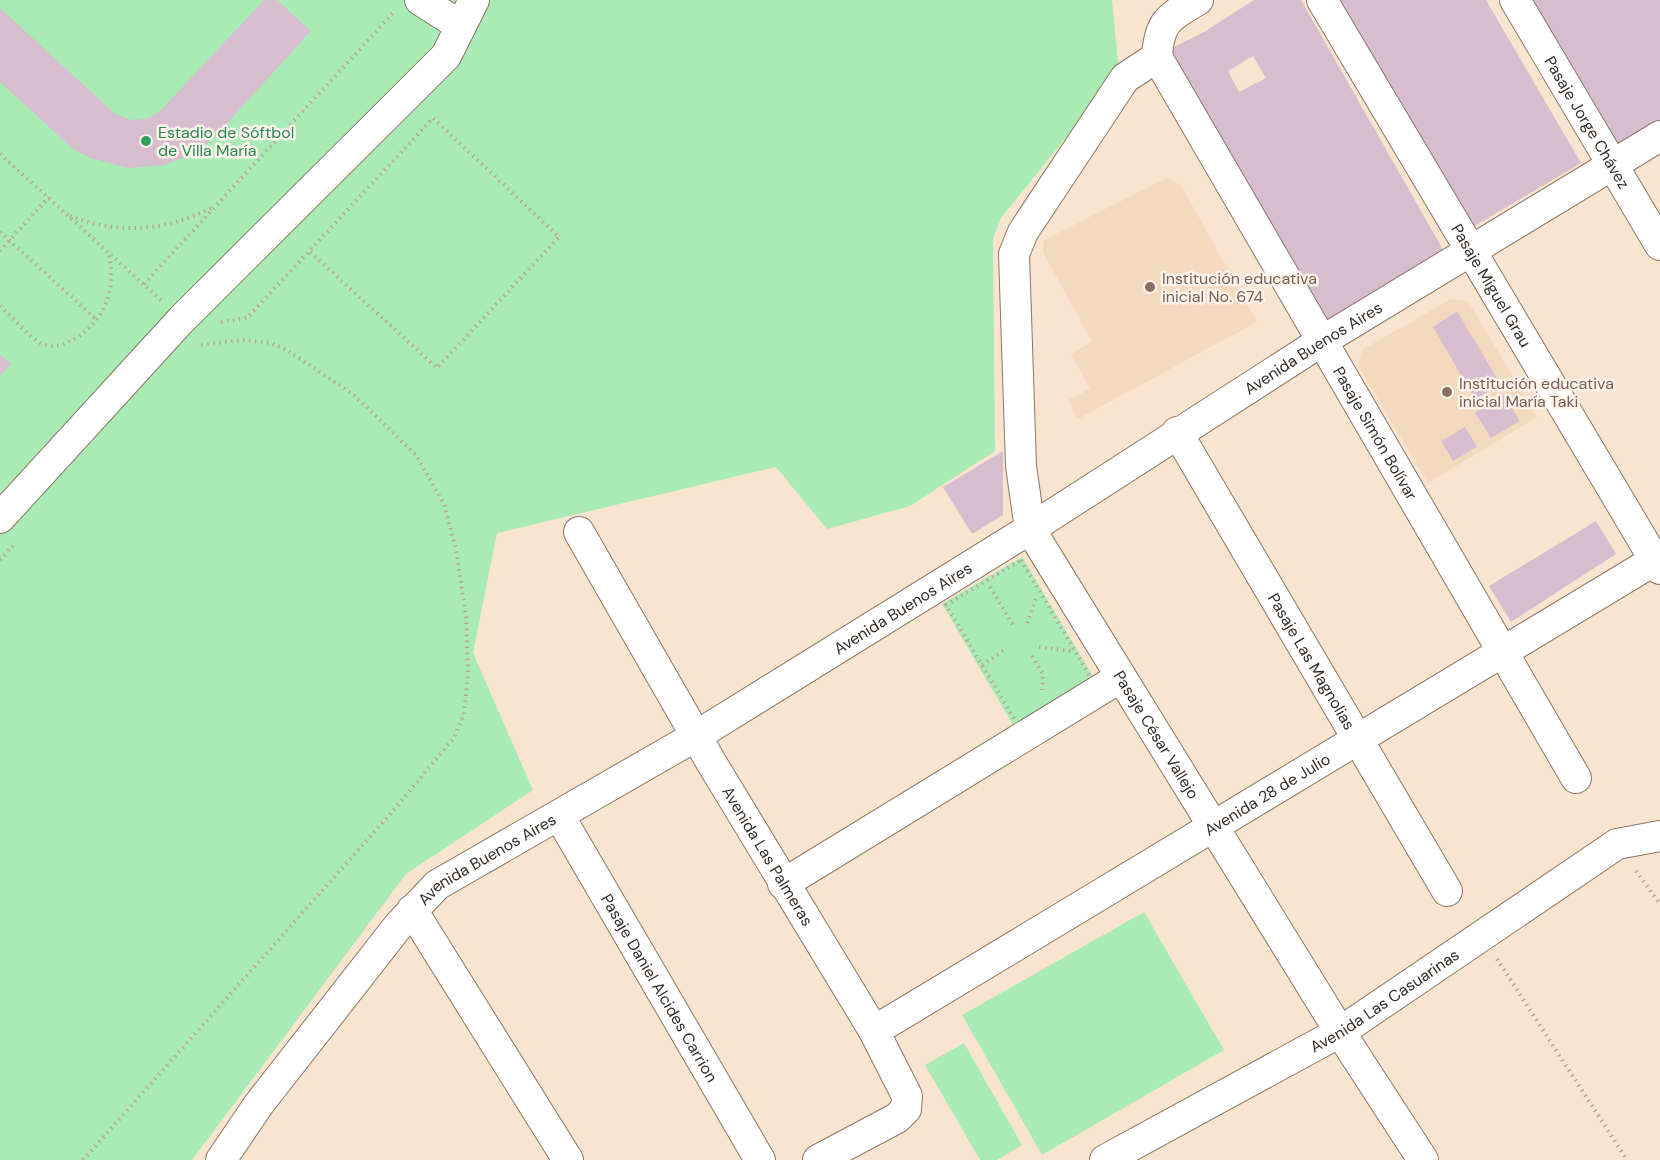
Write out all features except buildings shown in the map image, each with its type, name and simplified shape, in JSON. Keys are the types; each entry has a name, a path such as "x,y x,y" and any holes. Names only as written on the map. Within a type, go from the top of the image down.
{"street":[{"path":"1030,529 1021,466 1014,254 1023,232 1125,78 1157,57 1158,36 1165,21 1198,0"},
{"name":"Pasaje Miguel Grau","path":"1322,0 1658,562"},
{"name":"Pasaje Jorge Chávez","path":"1515,0 1660,245"},
{"path":"0,518 182,319 446,56 467,13 408,4"},
{"name":"Pasaje Simón Bolívar","path":"1157,57 1575,778"},
{"name":"Avenida Buenos Aires","path":"224,1159 259,1104 412,910 437,885 560,817 696,736 1030,529 1177,432 1322,341 1660,136"},
{"name":"Pasaje Las Magnolias","path":"1177,432 1447,891"},
{"name":"Pasaje César Vallejo","path":"1030,529 1340,1032 1423,1160"},
{"name":"Avenida Las Palmeras","path":"579,532 783,884 874,1031 907,1096 906,1109 897,1118 826,1156"},
{"name":"Avenida 28 de Julio","path":"874,1031 1502,652 1658,562"},
{"path":"783,884 1121,677"},
{"name":"Pasaje Daniel Alcides Carrion","path":"560,817 760,1160"},
{"name":"Avenida Las Casuarinas","path":"1114,1158 1340,1032 1480,934 1617,844 1660,836"},
{"path":"412,910 568,1160"}],"path":[{"path":"144,284 216,205 408,4"},
{"path":"0,154 182,319 196,324 237,321 247,318 309,251 433,118 559,237 437,368 309,251"},
{"path":"0,251 49,197"},
{"path":"68,215 108,227 149,228 173,224 216,205"},
{"path":"0,232 97,320"},
{"path":"0,306 43,345 54,346 71,341 97,320 106,306 113,273 109,254"},
{"path":"83,1160 392,812 453,739 464,715 468,674 466,616 456,549 444,504 416,455 354,395 287,350 271,343 242,340 204,344 194,348"},
{"path":"0,561 16,543"},
{"path":"1022,560 1039,590 1094,683 1019,727 946,604 1022,560"},
{"path":"987,581 1012,625"},
{"path":"1027,623 1039,590"},
{"path":"1039,647 1076,652"},
{"path":"982,665 1006,649"},
{"path":"1032,656 1043,674 1042,694"},
{"path":"1040,715 1041,705"},
{"path":"1617,844 1660,904"},
{"path":"1480,934 1627,1160"}],"shaded area":[{"name":"Institución educativa inicial No. 674","path":"1167,178 1181,185 1257,322 1078,419 1068,400 1090,389 1071,354 1092,342 1043,252 1044,240"},
{"name":"Institución educativa inicial María Taki","path":"1451,299 1468,301 1537,417 1428,483 1358,366 1362,350"}],"green space":[{"path":"0,0 1112,0 1119,72 1001,218 993,239 995,451 910,506 827,529 776,467 497,533 473,653 533,790 406,874 192,1160 0,1160"},
{"path":"1022,557 1098,685 1017,732 942,604"},
{"path":"1144,912 1224,1050 1042,1155 962,1015"},
{"path":"964,1043 1022,1145 997,1160 980,1160 925,1065"}],"place":[{"name":"Estadio de Sóftbol de Villa María","path":"146,141"},
{"name":"Institución educativa inicial No. 674","path":"1150,287"},
{"name":"Institución educativa inicial María Taki","path":"1447,392"}]}
